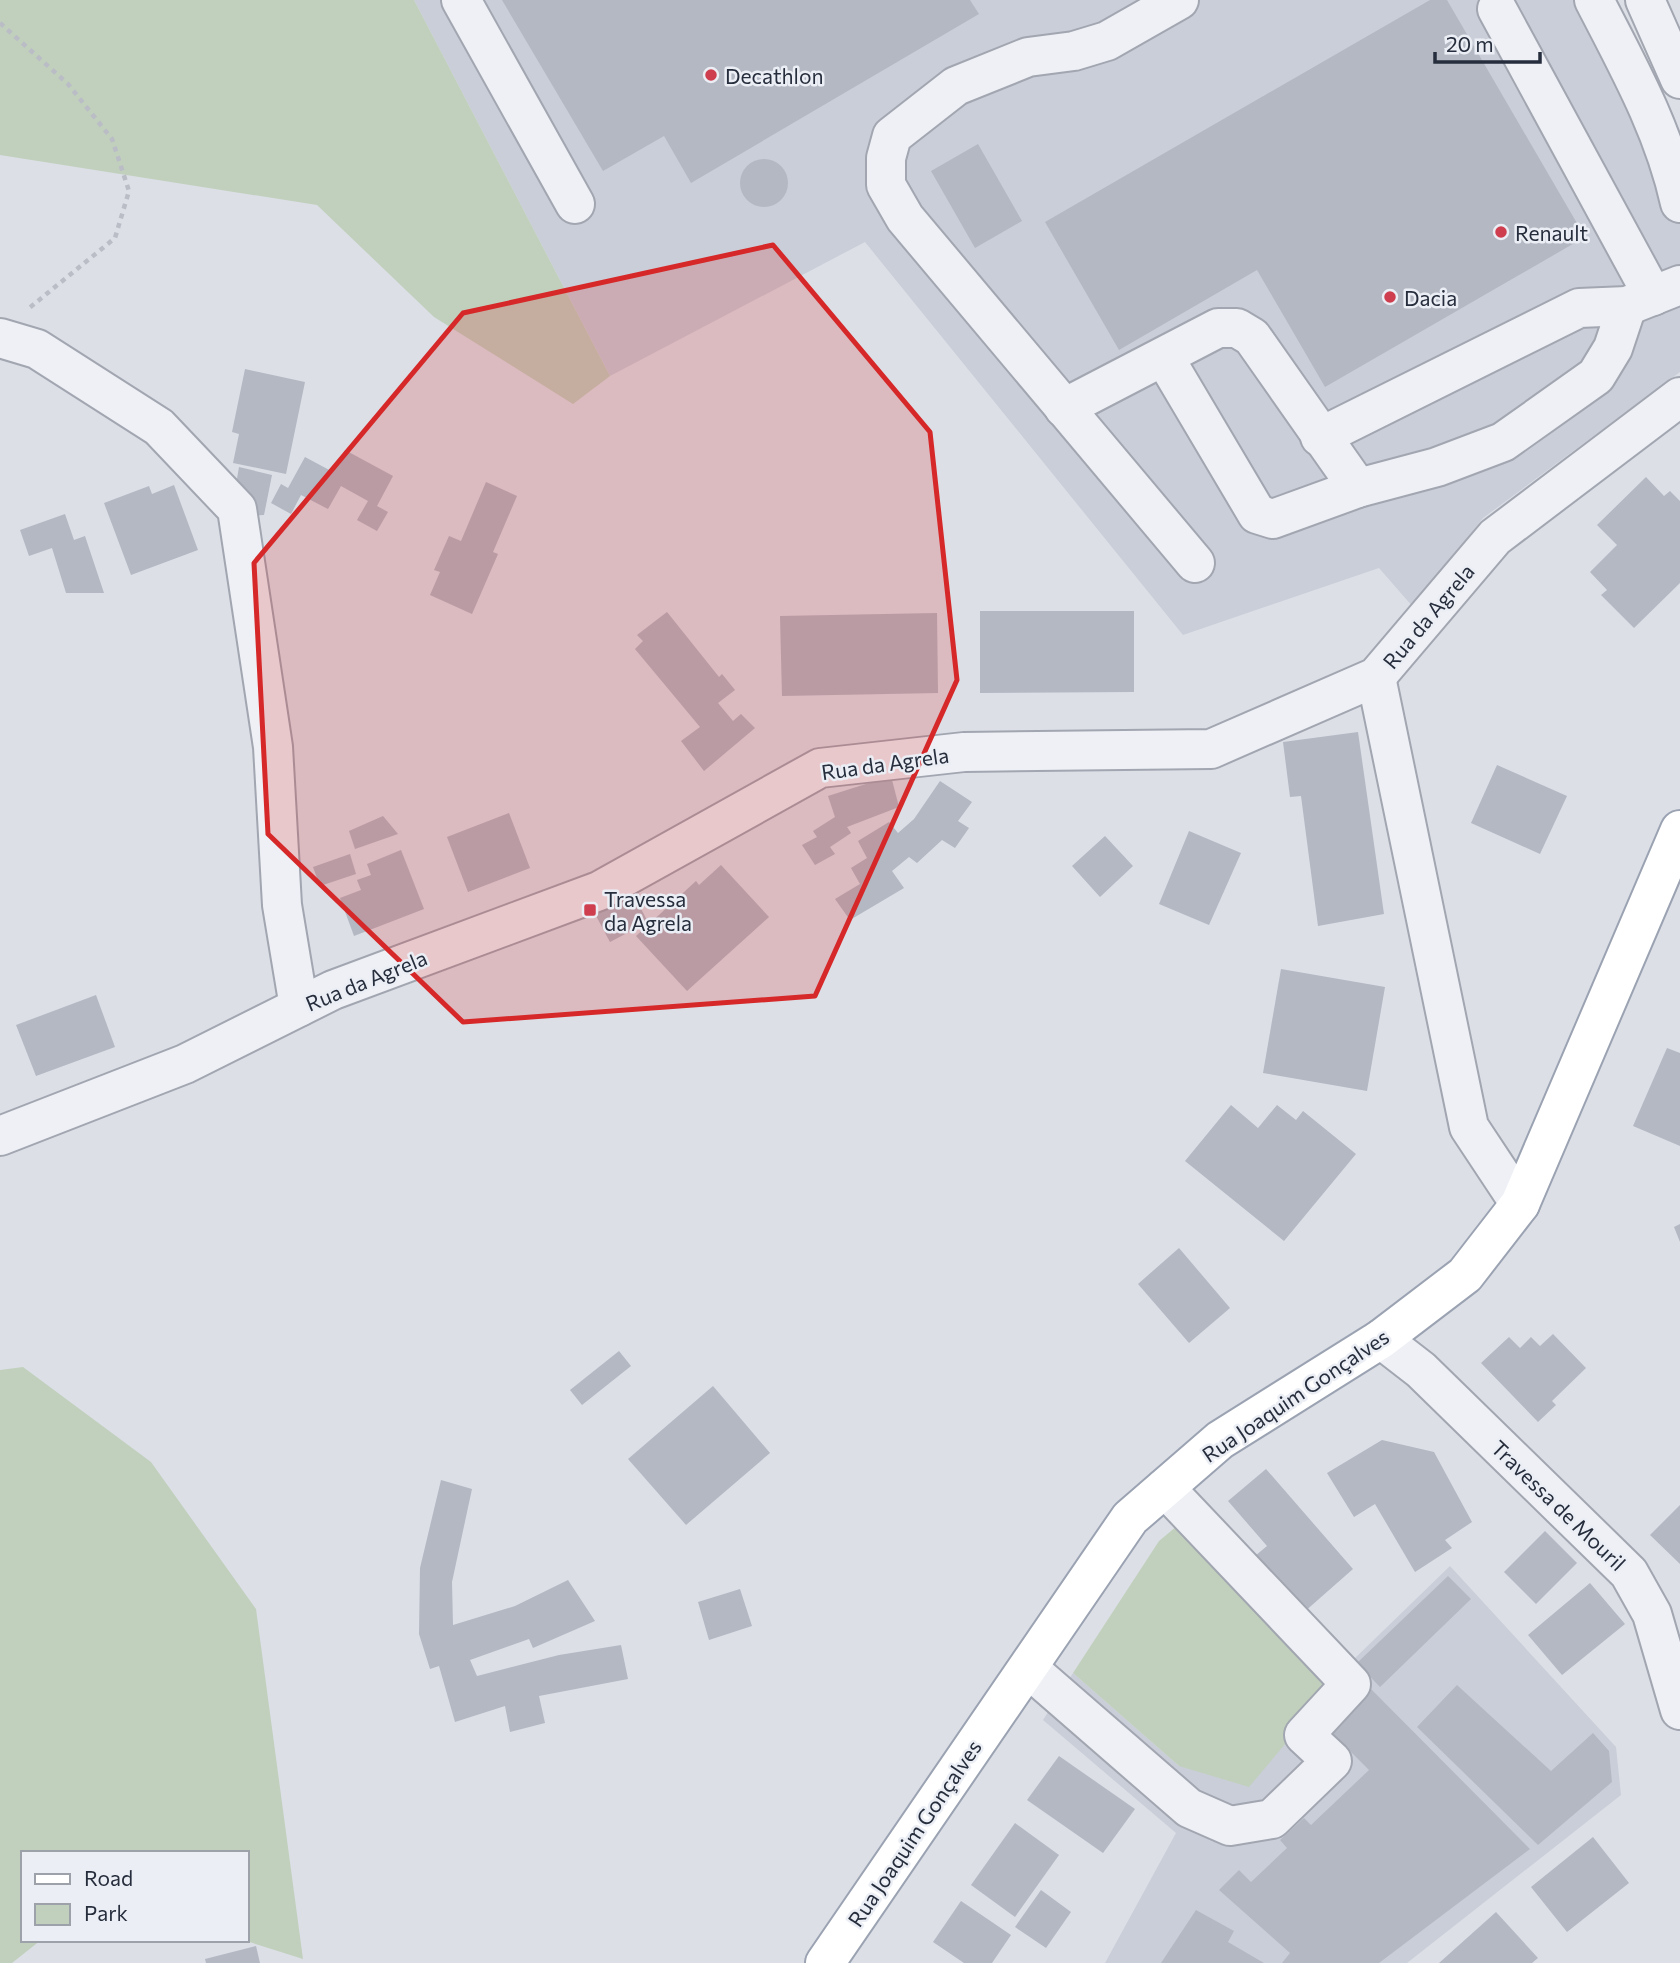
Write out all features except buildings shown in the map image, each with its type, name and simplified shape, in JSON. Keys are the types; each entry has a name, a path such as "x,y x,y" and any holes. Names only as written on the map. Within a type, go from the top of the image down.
{"main road":[{"name":"Rua Joaquim Gonçalves","path":"825,1963 1130,1518 1220,1440 1381,1339 1465,1275 1520,1204 1680,830"}],"street":[{"path":"461,0 575,204"},
{"path":"1179,0 1107,41 1074,51 1028,57 956,86 892,136 886,158 886,186 905,218 1195,563"},
{"path":"1594,0 1676,162 1680,203"},
{"path":"1644,0 1680,79"},
{"path":"1497,9 1653,296"},
{"path":"1164,357 1257,514 1273,519 1358,488 1437,467 1503,442 1596,376 1613,348 1653,296"},
{"path":"1320,437 1579,308 1653,296"},
{"path":"1064,408 1218,328 1237,328 1252,337 1358,488"},
{"path":"9,341 37,349 159,427 237,509 273,747 282,905 299,1007"},
{"name":"Rua da Agrela","path":"0,1136 185,1065 333,989 599,891 820,768 964,752 1211,749 1376,677 1495,537 1680,397"},
{"path":"1376,677 1469,1127 1520,1204"},
{"name":"Travessa de Mouril","path":"1381,1339 1421,1370 1629,1573 1652,1614 1680,1710"},
{"path":"1028,1668 1189,1808 1230,1826 1272,1819 1332,1761 1304,1735 1351,1684 1165,1489"}],"path":[{"path":"0,23 68,84 112,139 129,191 116,238 29,308 9,341"}],"highlighted area":[{"path":"773,245 930,432 957,680 815,996 463,1022 268,834 254,563 463,313"}],"shaded area":[{"path":"414,0 1613,0 1680,135 1680,372 1483,518 1413,607 1379,568 1183,635 865,242 610,376"},
{"path":"1450,1566 1616,1747 1621,1795 1407,1963 1105,1963 1176,1833 1043,1720 1073,1673 1179,1766 1352,1661"}],"green space":[{"path":"0,0 414,0 610,376 573,404 434,317 317,205 0,155"},
{"path":"23,1367 151,1462 256,1609 303,1959 248,1942 248,1851 21,1851 21,1942 38,1942 12,1963 0,1963 0,1370"},
{"path":"1183,1521 1335,1685 1249,1787 1179,1766 1073,1673 1159,1541"}],"place":[{"name":"Decathlon","path":"711,75"},
{"name":"Renault","path":"1501,232"},
{"name":"Dacia","path":"1390,297"},
{"name":"Travessa da Agrela","path":"590,910"}]}
